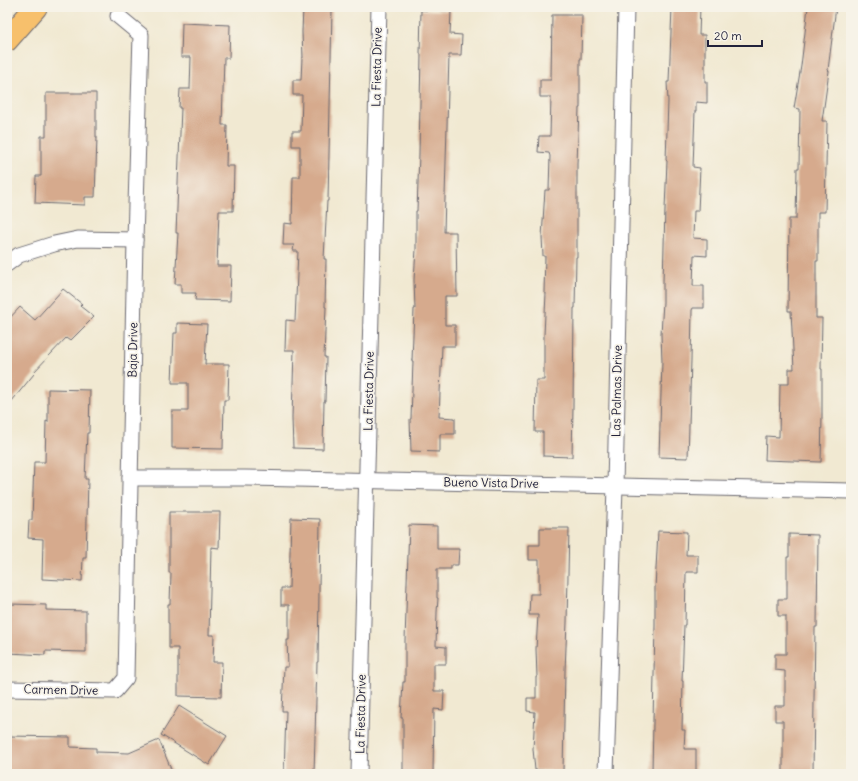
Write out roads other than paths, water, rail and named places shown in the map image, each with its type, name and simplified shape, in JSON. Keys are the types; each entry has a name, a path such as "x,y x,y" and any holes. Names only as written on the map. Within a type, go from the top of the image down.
{"main road":[{"path":"7,40 36,7"}],"street":[{"name":"La Fiesta Drive","path":"359,774 379,7"},
{"name":"Las Palmas Drive","path":"606,774 615,486 626,7"},
{"name":"Baja Drive","path":"115,691 126,678 134,240 141,35 118,16"},
{"path":"7,264 20,255 54,244 78,239 134,240"},
{"name":"Bueno Vista Drive","path":"130,478 245,478 851,490"},
{"name":"Carmen Drive","path":"7,689 115,691"}]}
